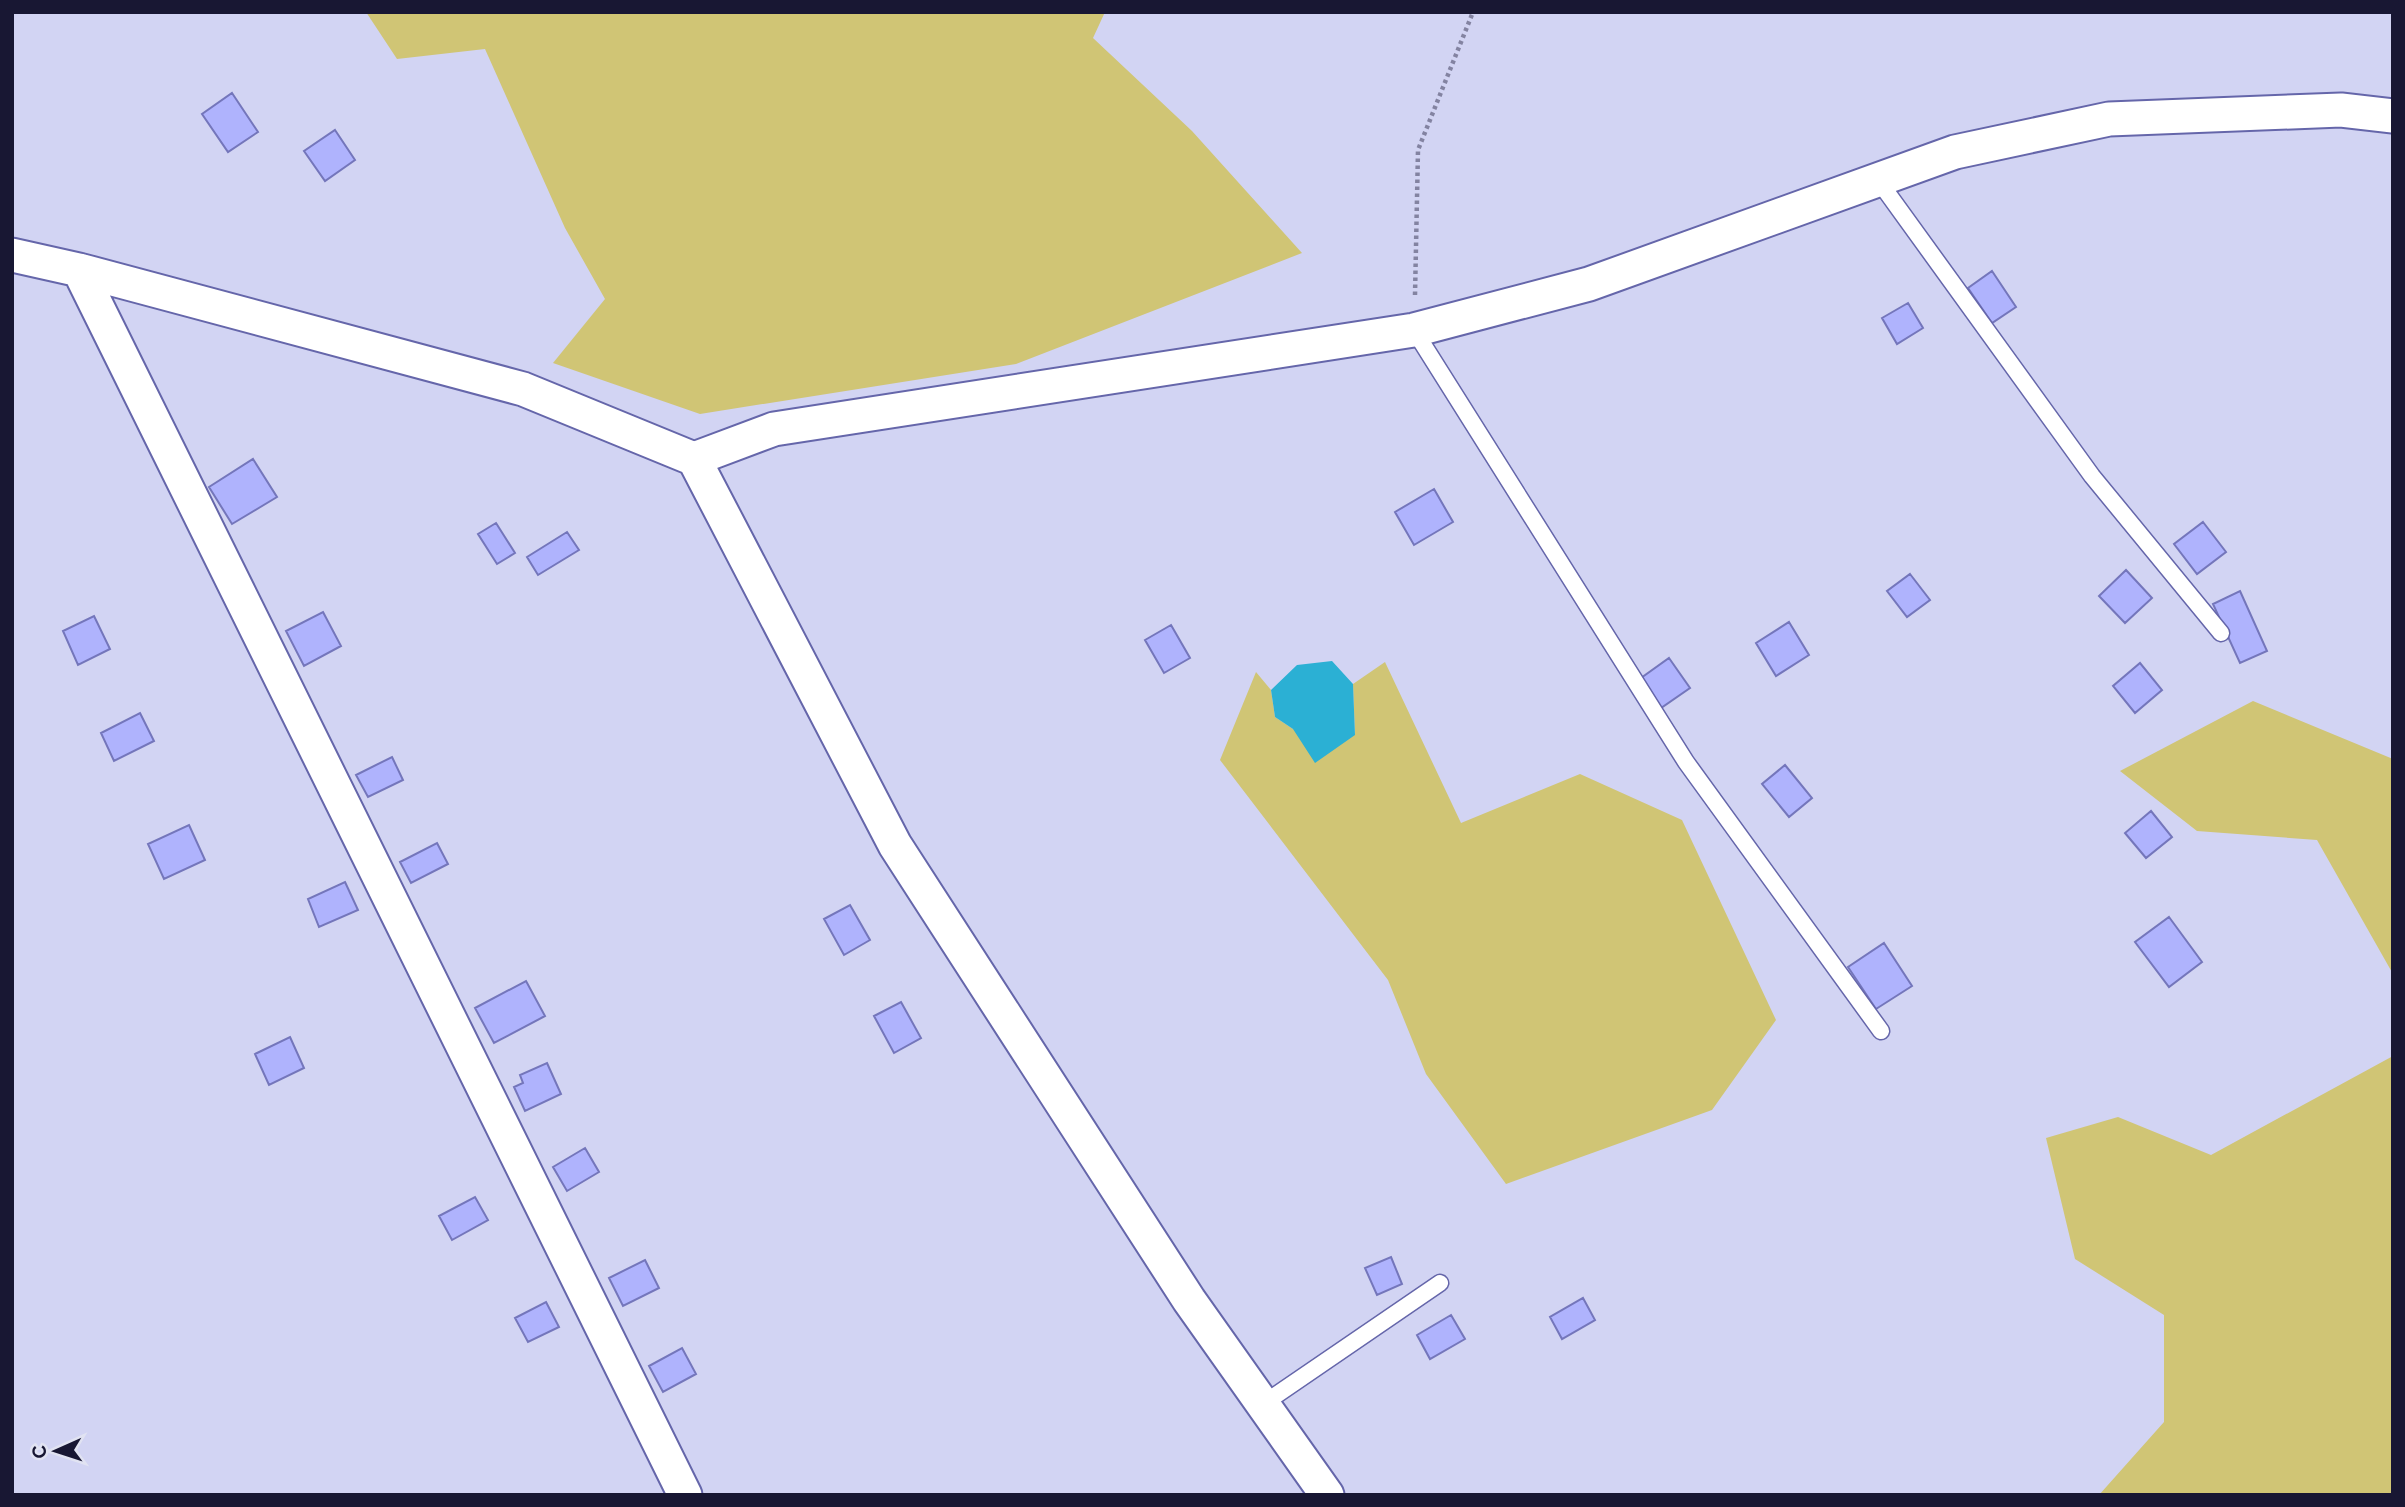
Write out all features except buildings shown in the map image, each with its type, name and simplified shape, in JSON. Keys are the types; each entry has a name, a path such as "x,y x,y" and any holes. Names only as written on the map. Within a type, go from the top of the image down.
{"street":[{"path":"695,458 774,429 1414,330 1590,284 1955,152 2109,119 2340,110 2393,116"},
{"path":"12,255 79,270 523,389 695,458 895,845 1189,1300 1327,1495"},
{"path":"79,270 685,1495"}],"lane":[{"path":"1878,180 2092,477 2221,633"},
{"path":"1414,330 1686,762 1881,1031"},
{"path":"1263,1404 1440,1283"}],"path":[{"path":"1414,330 1418,150 1473,12"}],"shaded area":[{"path":"366,12 1105,12 1093,38 1192,131 1302,253 1016,364 700,414 553,363 605,299 565,228 485,49 397,59"},
{"path":"1385,662 1461,823 1580,774 1682,820 1776,1020 1712,1110 1506,1184 1426,1074 1388,980 1220,760 1256,672 1271,690 1275,717 1293,729 1355,735 1353,684"},
{"path":"2253,701 2393,759 2393,974 2317,840 2197,831 2120,771"},
{"path":"2393,1056 2393,1495 2099,1495 2164,1422 2164,1315 2075,1259 2046,1138 2118,1117 2211,1155"}],"water":[{"path":"1332,661 1353,684 1355,735 1315,763 1293,729 1275,717 1271,690 1297,665"}]}
